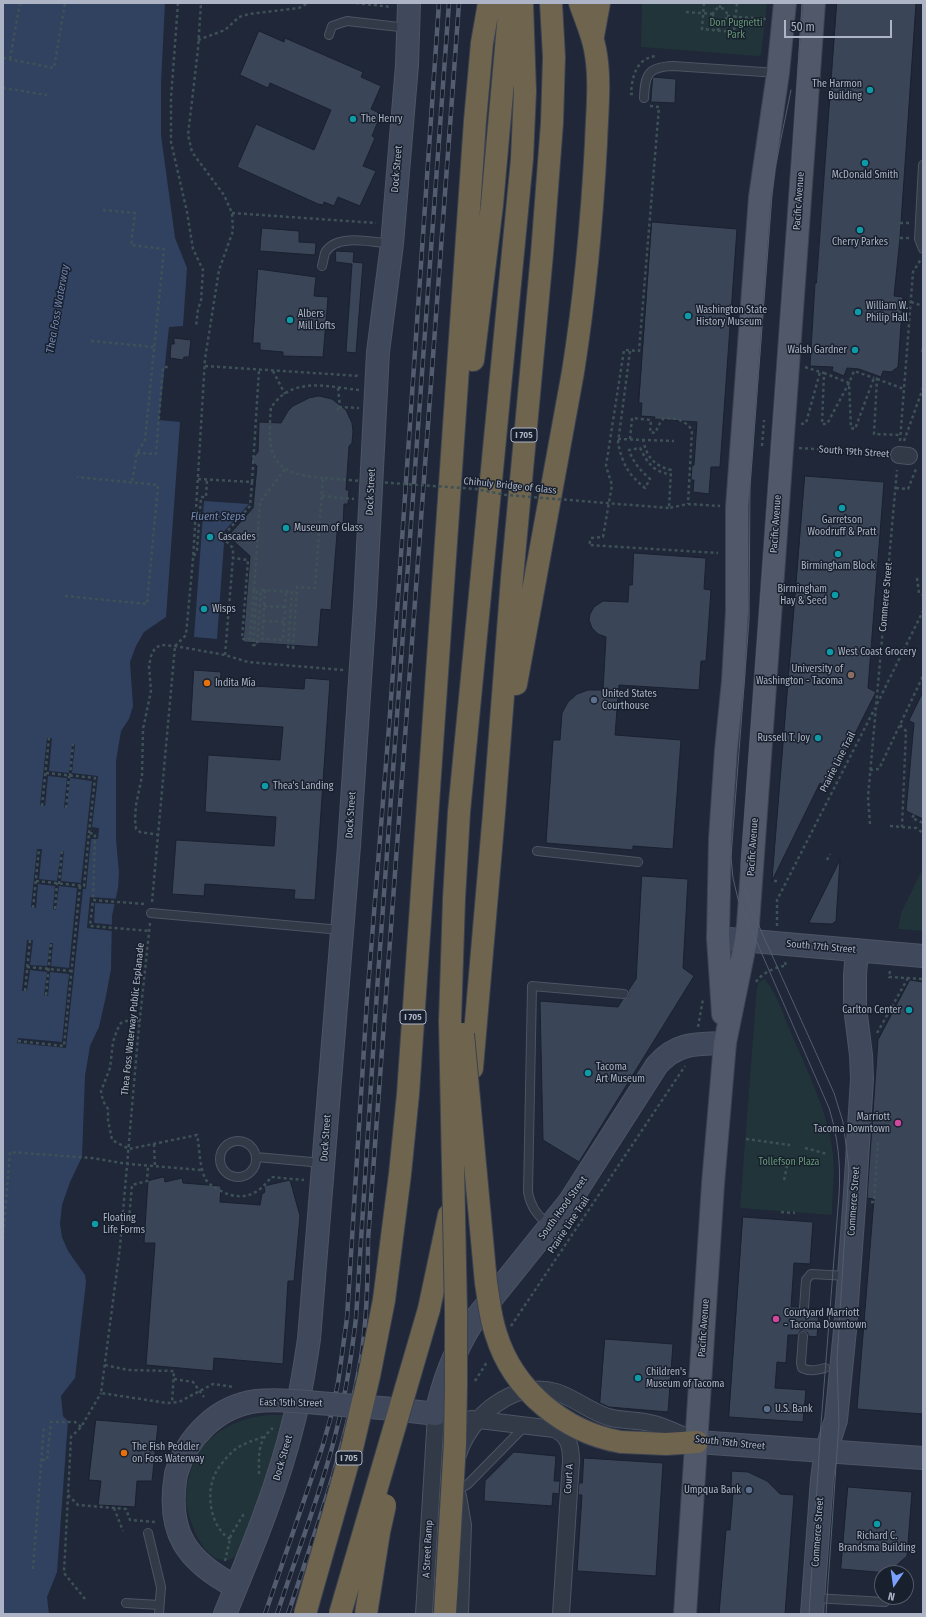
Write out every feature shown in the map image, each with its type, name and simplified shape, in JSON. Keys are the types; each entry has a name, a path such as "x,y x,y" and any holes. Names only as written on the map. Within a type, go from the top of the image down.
{"highway":[{"path":"476,3 482,43"},
{"path":"434,733 472,158 482,43 489,3"},
{"name":"I 705","path":"305,1614 352,1448 369,1376 384,1300 400,1174 408,1094 434,733 478,317 492,205 510,3"},
{"path":"446,1605 455,1443 456,1384 450,1021 454,899 459,812 522,159 525,91 522,3"},
{"name":"I 705","path":"340,1614 429,1309 447,1229 470,1085 494,813 512,578 542,254 552,123 554,57 551,3"},
{"path":"494,813 510,713 573,372 582,315 590,245 598,80 596,50 580,3"},
{"path":"593,39 599,3"},
{"path":"454,899 467,1082 486,1283 490,1314 496,1334 509,1365 517,1377 551,1412 567,1422 598,1436 621,1442 654,1444 697,1442"},
{"path":"366,1614 379,1532 429,1309"}],"main road":[{"name":"Pacific Avenue","path":"725,1042 718,938 720,838 726,750 733,681 737,611 738,507 742,425 760,197 778,73 786,3"},
{"name":"Pacific Avenue","path":"685,1614 713,1184 725,1042 746,940 814,3"}],"street":[{"name":"Dock Street","path":"225,1614 275,1486 299,1398 309,1339 342,930 365,604 378,352 392,244 409,28 401,5"},
{"name":"South 17th Street","path":"718,938 923,956"},
{"name":"Commerce Street","path":"813,1606 822,1479 826,1451 836,1420 834,1363 848,1276 856,1193 862,1079 861,1055 855,1007 857,950"},
{"name":"South Hood Street","path":"436,1414 447,1371 462,1339 486,1304 570,1201 657,1065 669,1053 683,1046 725,1042"},
{"name":"South 15th Street","path":"457,1459 462,1443 478,1420 501,1400 515,1394 530,1390 542,1389 555,1391 565,1395 597,1413 609,1417 652,1423 697,1442 923,1458"},
{"name":"East 15th Street","path":"236,1587 205,1568 194,1558 179,1534 174,1513 173,1493 176,1474 183,1454 197,1434 208,1423 230,1409 242,1404 256,1402 292,1401 394,1409 436,1414"},
{"path":"436,1414 478,1420"},
{"path":"436,1414 457,1459 455,1477 463,1525 460,1614"},
{"name":"A Street Ramp","path":"424,1614 436,1414"},
{"name":"Court A","path":"478,1420 554,1429 560,1431 568,1440 571,1461 561,1614"},
{"path":"432,1484 457,1459"}],"lane":[{"path":"328,35 332,26 347,21 409,28"},
{"path":"644,98 646,77 652,70 660,67 673,66 778,73"},
{"path":"922,250 919,239 919,224 923,166"},
{"path":"322,266 326,252 333,245 344,240 392,244"},
{"path":"536,851 638,862"},
{"path":"152,909 342,930"},
{"path":"551,1226 539,1216 534,1209 528,1192 532,986 624,994"},
{"path":"234,1142 246,1143 254,1151 256,1157 253,1169 244,1176 239,1177 228,1174 223,1170 220,1159 224,1148 234,1142"},
{"path":"256,1157 324,1163"},
{"path":"804,1308 806,1280 811,1274 848,1276"},
{"path":"803,1336 802,1368 808,1370 834,1363"},
{"path":"457,1491 468,1484 526,1426"},
{"path":"126,1603 159,1610 161,1587 148,1533"},
{"path":"813,1606 874,1603"}],"path":[{"path":"10,59 20,3"},
{"path":"3,58 54,68 65,3"},
{"path":"178,3 171,98 171,142 187,212 193,249 203,270 201,300 198,309 196,327"},
{"path":"175,646 186,635 193,559 205,366 219,270 233,231 232,213 224,195 192,152 188,135 201,3"},
{"path":"198,40 225,30 239,17 249,14 299,8 308,3"},
{"path":"356,3 401,5"},
{"path":"704,3 702,29 734,32 737,3"},
{"path":"720,3 720,8"},
{"path":"720,8 715,10 713,14 714,20 719,22 724,21 727,16"},
{"path":"720,8 725,10 727,16"},
{"path":"686,12 713,14"},
{"path":"727,16 768,19"},
{"path":"718,31 719,22"},
{"path":"3,88 47,95"},
{"path":"659,107 639,351 624,350 606,466 612,485 604,537 590,538 589,545 718,554"},
{"path":"103,210 135,213 131,246 164,249 145,440 137,453 132,482"},
{"path":"232,213 376,223"},
{"path":"876,378 874,434 900,435 913,272 922,250"},
{"path":"911,302 923,306"},
{"path":"91,342 154,347"},
{"path":"923,349 923,353"},
{"path":"630,351 618,438 621,458 631,477 645,488 650,479 636,464 629,450 640,448 650,465 661,473 671,475"},
{"path":"137,453 156,454 163,366 169,367"},
{"path":"205,366 365,376"},
{"path":"805,366 848,384"},
{"path":"225,655 234,548 222,537 250,506 259,370"},
{"path":"273,371 285,394"},
{"path":"824,373 822,424 827,424 854,371 904,389"},
{"path":"800,424 806,424 820,372"},
{"path":"848,384 851,428 855,429 876,378"},
{"path":"233,558 248,560 242,639 250,640 260,502 285,469 275,459 269,444 271,407 285,394 305,386 324,386 364,390"},
{"path":"338,388 340,407"},
{"path":"910,456 923,388"},
{"path":"337,410 340,407 363,408"},
{"path":"630,439 632,418 651,420 650,432 655,432 664,418 675,418 687,423 692,430 693,441 688,504"},
{"path":"762,446 764,420"},
{"path":"618,438 674,441"},
{"path":"642,439 648,456 658,466 671,470 670,508"},
{"name":"South 19th Street","path":"799,448 910,456"},
{"name":"Commerce Street","path":"870,824 868,803 870,770 896,488 908,489 910,456"},
{"name":"Chihuly Bridge of Glass","path":"285,469 298,475 323,478 476,489 506,495 670,508 688,504 722,506"},
{"path":"65,596 147,604 158,485 77,477"},
{"path":"198,478 252,482"},
{"path":"254,590 257,590 253,645 257,645 261,590 292,592 288,647 292,648 297,587 315,588 323,478"},
{"path":"193,559 197,550 201,496 206,497 207,479"},
{"path":"322,496 348,498"},
{"path":"917,578 919,593 923,595"},
{"path":"265,590 262,639 283,640 286,592"},
{"path":"264,606 285,607"},
{"name":"Prairie Line Trail","path":"777,923 777,900 923,611"},
{"path":"263,621 284,622"},
{"path":"159,835 140,832 136,829 135,820 142,776 143,729 151,691 149,666 150,656 155,648 161,645 175,646 225,655 248,662 346,670"},
{"name":"Thea Foss Waterway Public Esplanade","path":"85,1599 64,1573 72,1437 81,1427 101,1393 106,1365 123,1218 175,646"},
{"path":"870,770 879,769 923,676"},
{"path":"900,725 906,731 902,827"},
{"path":"42,806 49,738"},
{"path":"66,808 73,744"},
{"path":"36,881 84,886 95,778 46,773"},
{"path":"914,815 912,818 923,823"},
{"path":"890,826 916,828 923,833"},
{"path":"89,833 95,834 93,900 90,926 150,931"},
{"path":"33,908 39,849"},
{"path":"54,909 62,851"},
{"path":"827,860 830,854"},
{"path":"18,1041 64,1046 80,886"},
{"path":"93,900 152,909"},
{"path":"25,991 30,940"},
{"path":"46,995 51,943"},
{"path":"754,989 759,977 782,966 786,966 786,963"},
{"path":"27,967 72,972"},
{"path":"890,970 889,977 923,979"},
{"path":"876,1036 908,978"},
{"path":"698,1028 704,997"},
{"path":"140,1021 126,1021 121,1023 117,1030 113,1042 110,1068 101,1091 103,1101 108,1109 108,1120 112,1140 129,1149 197,1134 202,1170 207,1181 212,1186 228,1194 240,1196 252,1195 264,1186 271,1177 305,1180"},
{"name":"Prairie Line Trail","path":"510,1328 686,1064"},
{"path":"746,1139 790,1145"},
{"path":"154,1144 155,1166"},
{"path":"805,1148 827,1154"},
{"path":"3,1239 10,1152 92,1158 128,1164 202,1170"},
{"path":"784,1180 789,1157"},
{"path":"123,1218 129,1219 132,1185 147,1181 148,1166"},
{"path":"781,1212 795,1213"},
{"path":"475,1381 488,1361"},
{"path":"106,1365 128,1370 174,1371 172,1403"},
{"path":"174,1380 193,1382 204,1397"},
{"path":"101,1393 167,1403"},
{"path":"42,1460 47,1460 51,1422 75,1422 81,1427"},
{"path":"33,1569 44,1425"},
{"path":"230,1539 224,1536 215,1522 212,1510 212,1483 216,1472 233,1451 244,1444 263,1437 275,1426"},
{"path":"258,1480 260,1445 263,1437"},
{"path":"68,1495 78,1505 126,1509 130,1520 155,1522"},
{"path":"114,1508 122,1531"},
{"path":"225,1559 230,1539 248,1509"}],"green space":[{"name":"Don Pugnetti Park","path":"642,3 767,3 761,55 641,47"},
{"path":"923,868 923,931 898,929 901,913"},
{"name":"Tollefson Plaza","path":"764,979 772,989 778,1002 816,1090 826,1122 834,1162 832,1215 740,1208 757,987 759,982"},
{"path":"267,1415 285,1415 279,1449 240,1554 229,1560 217,1559 209,1553 199,1541 193,1527 186,1501 189,1476 199,1453 209,1440 216,1434 240,1421"}],"water":[{"name":"Thea Foss Waterway","path":"3,3 165,3 161,83 161,135 175,238 187,268 183,326 169,327 159,420 180,422 166,617 144,632 136,646 130,662 133,706 129,719 121,731 116,761 116,839 119,873 118,888 112,916 111,969 99,1027 90,1046 85,1076 82,1157 70,1182 62,1205 60,1224 62,1237 68,1251 85,1275 86,1282 75,1378 61,1396 63,1416 68,1421 57,1572 47,1597 49,1614 3,1614"},
{"name":"Fluent Steps","path":"204,501 249,504 218,538 224,543 217,639 194,637"}],"pier":[{"path":"47,738 52,738 49,771 69,773 72,744 75,744 72,773 98,776 92,827 99,828 98,839 91,839 86,889 83,889 66,1048 17,1043 18,1038 62,1042 69,974 50,972 48,996 44,995 47,972 30,970 27,991 22,991 27,940 33,940 30,965 47,966 50,943 53,943 51,966 69,968 77,888 59,886 56,910 53,909 55,886 38,884 36,908 31,907 37,849 42,849 39,879 57,881 61,851 64,851 61,881 81,883 92,781 70,778 67,808 64,808 67,778 48,776 45,806 40,805"},
{"path":"90,897 118,899 116,904 95,903 94,923 114,925 113,931 87,928"}],"building":[{"path":"837,3 916,3 900,238 894,296 903,297 898,367 891,372 883,371 881,377 859,369 847,368 844,376 832,371 833,367 810,366"},
{"name":"The Henry","path":"259,31 284,42 285,38 363,72 361,77 381,86 371,109 381,114 372,136 375,138 363,166 376,171 360,206 338,197 334,206 324,202 323,205 318,204 237,167 256,124 314,150 331,110 270,83 268,88 240,75"},
{"path":"653,77 676,79 675,103 651,102"},
{"name":"Washington State History Museum","path":"652,222 737,229 720,467 711,467 709,494 693,492 694,480 691,480 692,466 694,465 697,422 654,419 655,417 641,416 642,403 639,403"},
{"path":"262,228 299,231 299,242 316,243 315,255 260,251"},
{"path":"336,251 354,252 353,262 363,263 356,353 346,352 352,264 336,262"},
{"name":"Albers Mill Lofts","path":"258,269 316,277 314,296 328,297 323,357 283,356 283,352 260,350 260,343 253,343"},
{"path":"174,338 191,340 189,357 184,357 183,360 170,358 171,344 174,344"},
{"name":"Museum of Glass","path":"319,396 332,399 346,410 352,423 353,431 352,443 349,446 346,490 349,490 348,504 344,504 343,526 338,521 331,610 321,609 318,647 243,642 250,556 228,536 253,508 257,466 251,460 258,452 259,422 281,423 288,411 293,406 309,398"},
{"path":"805,476 884,482 868,688 876,692 828,787 820,783 772,881"},
{"name":"United States Courthouse","path":"634,553 706,558 704,589 711,590 706,661 701,661 699,690 619,685 615,735 681,740 673,849 633,846 633,850 546,843 553,740 560,740 562,713 568,702 577,694 588,690 603,690 606,637 598,634 592,628 589,620 590,614 594,607 603,601 628,602 629,585 632,585"},
{"name":"Thea's Landing","path":"194,670 221,672 220,684 304,689 305,678 330,680 315,900 294,899 295,890 205,884 204,896 172,894 176,840 274,846 276,817 205,812 208,755 280,760 283,727 191,721"},
{"path":"923,692 923,819 906,811 914,723 909,721"},
{"path":"840,860 836,921 832,924 809,923"},
{"name":"Tacoma Art Museum","path":"642,876 688,879 683,968 694,976 579,1162 543,1140 540,1001 618,1007 623,999 628,997 628,991 636,979"},
{"path":"910,980 923,982 923,1414 857,1409 874,1199 867,1198 878,1040"},
{"path":"164,1177 165,1182 182,1178 183,1183 221,1186 220,1202 260,1205 262,1194 265,1192 264,1186 290,1180 300,1216 294,1281 288,1281 283,1364 214,1358 213,1371 146,1365 155,1243 144,1243 148,1181"},
{"path":"743,1217 813,1222 810,1264 794,1263 791,1307 799,1307 799,1311 803,1313 807,1313 810,1308 819,1309 817,1337 808,1336 808,1333 804,1331 800,1331 798,1335 788,1335 786,1363 777,1362 775,1388 806,1390 803,1422 729,1417"},
{"path":"605,1339 673,1344 668,1412 609,1407 600,1403"},
{"name":"The Fish Peddler on Foss Waterway","path":"96,1420 158,1425 152,1481 137,1481 135,1507 98,1505 101,1481 89,1480"},
{"path":"514,1452 556,1456 554,1481 560,1481 559,1494 553,1493 552,1506 484,1501 485,1481"},
{"path":"584,1458 663,1463 656,1576 577,1571 582,1495 578,1495 579,1483 582,1483"},
{"path":"732,1471 748,1472 767,1481 780,1494 794,1495 785,1614 719,1614 726,1530 730,1530 733,1494 731,1493"},
{"name":"Richard C. Brandsma Building","path":"848,1487 912,1492 907,1556 897,1565 874,1565 874,1572 841,1569"}],"tram line":[{"path":"802,3 790,199 741,865 742,879 749,904 834,1093 843,1122 849,1168 837,1360 839,1424 826,1614"},
{"path":"791,90 775,168 772,195 750,486 749,620 731,857 733,878 738,899 829,1108 835,1130 838,1151 840,1173 839,1195 821,1424 809,1614"}],"railway":[{"path":"265,1614 322,1448 330,1420 338,1383 347,1318 367,1000 390,714 439,3"},
{"path":"277,1614 333,1444 347,1382 356,1318 378,976 449,3"},
{"path":"288,1614 339,1455 355,1391 365,1329 368,1240 459,3"}],"place":[{"name":"The Harmon Building","path":"870,90"},
{"name":"The Henry","path":"353,119"},
{"name":"McDonald Smith","path":"865,163"},
{"name":"Cherry Parkes","path":"860,230"},
{"name":"William W. Philip Hall","path":"858,312"},
{"name":"Washington State History Museum","path":"688,316"},
{"name":"Albers Mill Lofts","path":"290,320"},
{"name":"Walsh Gardner","path":"855,350"},
{"name":"Garretson Woodruff & Pratt","path":"842,508"},
{"name":"Museum of Glass","path":"286,528"},
{"name":"Cascades","path":"210,537"},
{"name":"Birmingham Block","path":"838,554"},
{"name":"Birmingham Hay & Seed","path":"835,595"},
{"name":"Wisps","path":"204,609"},
{"name":"West Coast Grocery","path":"830,652"},
{"name":"University of Washington - Tacoma","path":"851,675"},
{"name":"Indita Mía","path":"207,683"},
{"name":"United States Courthouse","path":"594,700"},
{"name":"Russell T. Joy","path":"818,738"},
{"name":"Thea's Landing","path":"265,786"},
{"name":"Carlton Center","path":"909,1010"},
{"name":"Tacoma Art Museum","path":"588,1073"},
{"name":"Marriott Tacoma Downtown","path":"898,1123"},
{"name":"Floating Life Forms","path":"95,1224"},
{"name":"Courtyard Marriott - Tacoma Downtown","path":"776,1319"},
{"name":"Children's Museum of Tacoma","path":"638,1378"},
{"name":"U.S. Bank","path":"767,1409"},
{"name":"The Fish Peddler on Foss Waterway","path":"124,1453"},
{"name":"Umpqua Bank","path":"749,1490"},
{"name":"Richard C. Brandsma Building","path":"877,1524"}]}
